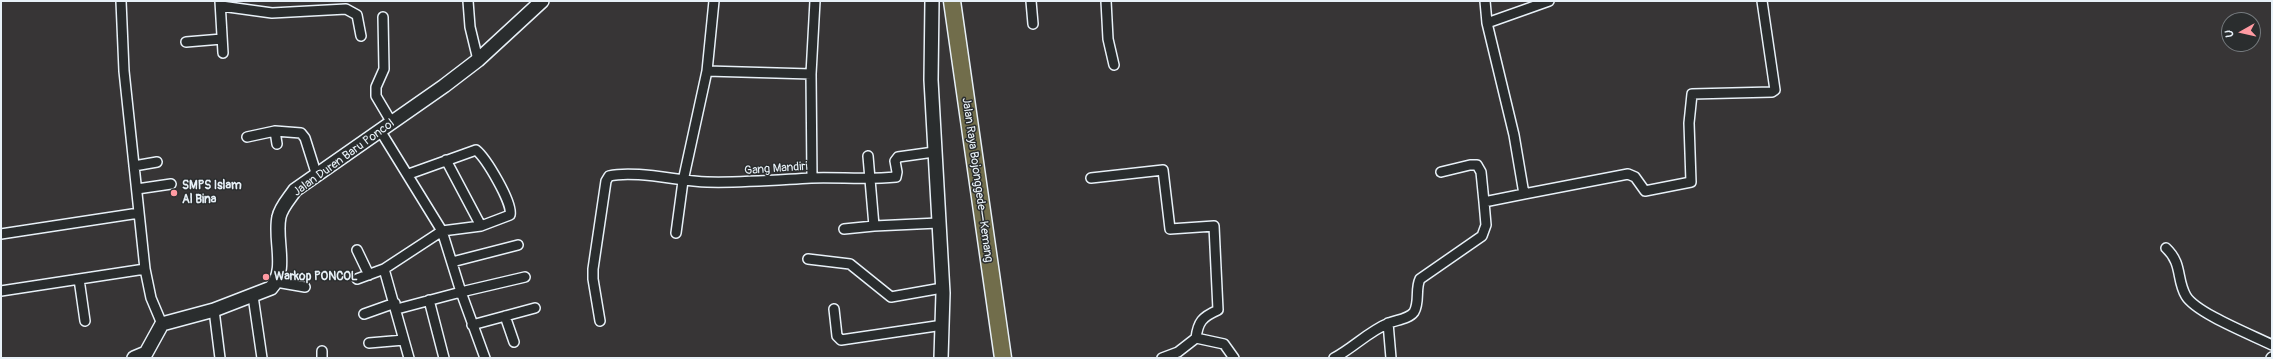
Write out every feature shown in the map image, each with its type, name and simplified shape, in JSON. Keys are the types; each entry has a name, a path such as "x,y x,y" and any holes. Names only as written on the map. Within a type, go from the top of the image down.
{"highway":[{"name":"Jalan Raya Bojonggede—Kemang","path":"952,1 1003,358"}],"street":[{"path":"121,1 124,71 145,269 151,298 162,324"},
{"path":"468,1 470,27 478,60"},
{"name":"Jalan Duren Baru Poncol","path":"276,282 279,268 278,218 282,208 295,190 317,176 347,153 381,132 478,60 542,1"},
{"path":"676,233 683,181 707,71 714,1"},
{"path":"812,178 811,74 815,1"},
{"path":"932,1 931,80 942,288 943,325 941,358"},
{"path":"1030,1 1033,24"},
{"path":"1106,1 1108,39 1114,65"},
{"path":"1485,1 1487,23 1514,135 1524,194"},
{"path":"1487,23 1549,1"},
{"path":"1484,202 1628,174 1635,177 1642,189 1645,190 1691,182 1689,123 1692,94 1772,92 1775,90 1762,1"},
{"path":"223,53 220,3 272,13 346,9 357,15 361,36"},
{"path":"383,17 384,69 376,88 376,96 392,123"},
{"path":"186,42 222,39"},
{"path":"707,71 811,74"},
{"path":"247,137 275,131 301,133 317,176"},
{"path":"275,131 277,144"},
{"path":"381,132 409,174 442,230 461,292 484,358"},
{"path":"357,279 384,269 442,230 480,226 510,215 512,210 506,196 476,150 409,174"},
{"name":"Gang Mandiri","path":"600,321 593,279 593,270 607,178 620,175 683,181 743,183 812,178 870,180 896,177 898,172 895,161 898,157 934,152"},
{"path":"868,156 874,226"},
{"path":"446,160 480,226"},
{"path":"134,166 157,162"},
{"path":"1334,358 1352,349 1388,323 1410,316 1414,312 1418,283 1423,276 1482,236 1486,225 1481,172 1477,165 1470,164 1441,172"},
{"path":"1091,178 1163,170 1170,229 1214,226 1218,310 1205,317 1198,325 1196,338 1183,349 1162,358"},
{"path":"137,189 171,184"},
{"path":"1,234 139,213"},
{"path":"844,229 938,223"},
{"path":"452,262 518,245"},
{"path":"2166,248 2177,261 2182,288 2192,304 2272,345"},
{"path":"357,250 369,275"},
{"path":"808,259 850,264 891,297 942,288"},
{"path":"1,291 145,269"},
{"path":"384,269 396,306 409,358"},
{"path":"364,314 525,277"},
{"path":"79,279 85,321"},
{"path":"135,358 146,353 152,346 157,330 162,324 214,310 253,296 271,288 276,282 306,287"},
{"path":"253,296 262,358"},
{"path":"429,300 444,358"},
{"path":"472,325 535,308"},
{"path":"834,309 837,336 841,340 943,325"},
{"path":"214,310 220,358"},
{"path":"505,316 514,342"},
{"path":"1388,323 1391,358"},
{"path":"1196,338 1224,344 1234,358"},
{"path":"369,343 404,340"}],"place":[{"name":"SMPS Islam Al Bina","path":"174,193"},
{"name":"Warkop PONCOL","path":"266,277"}]}
